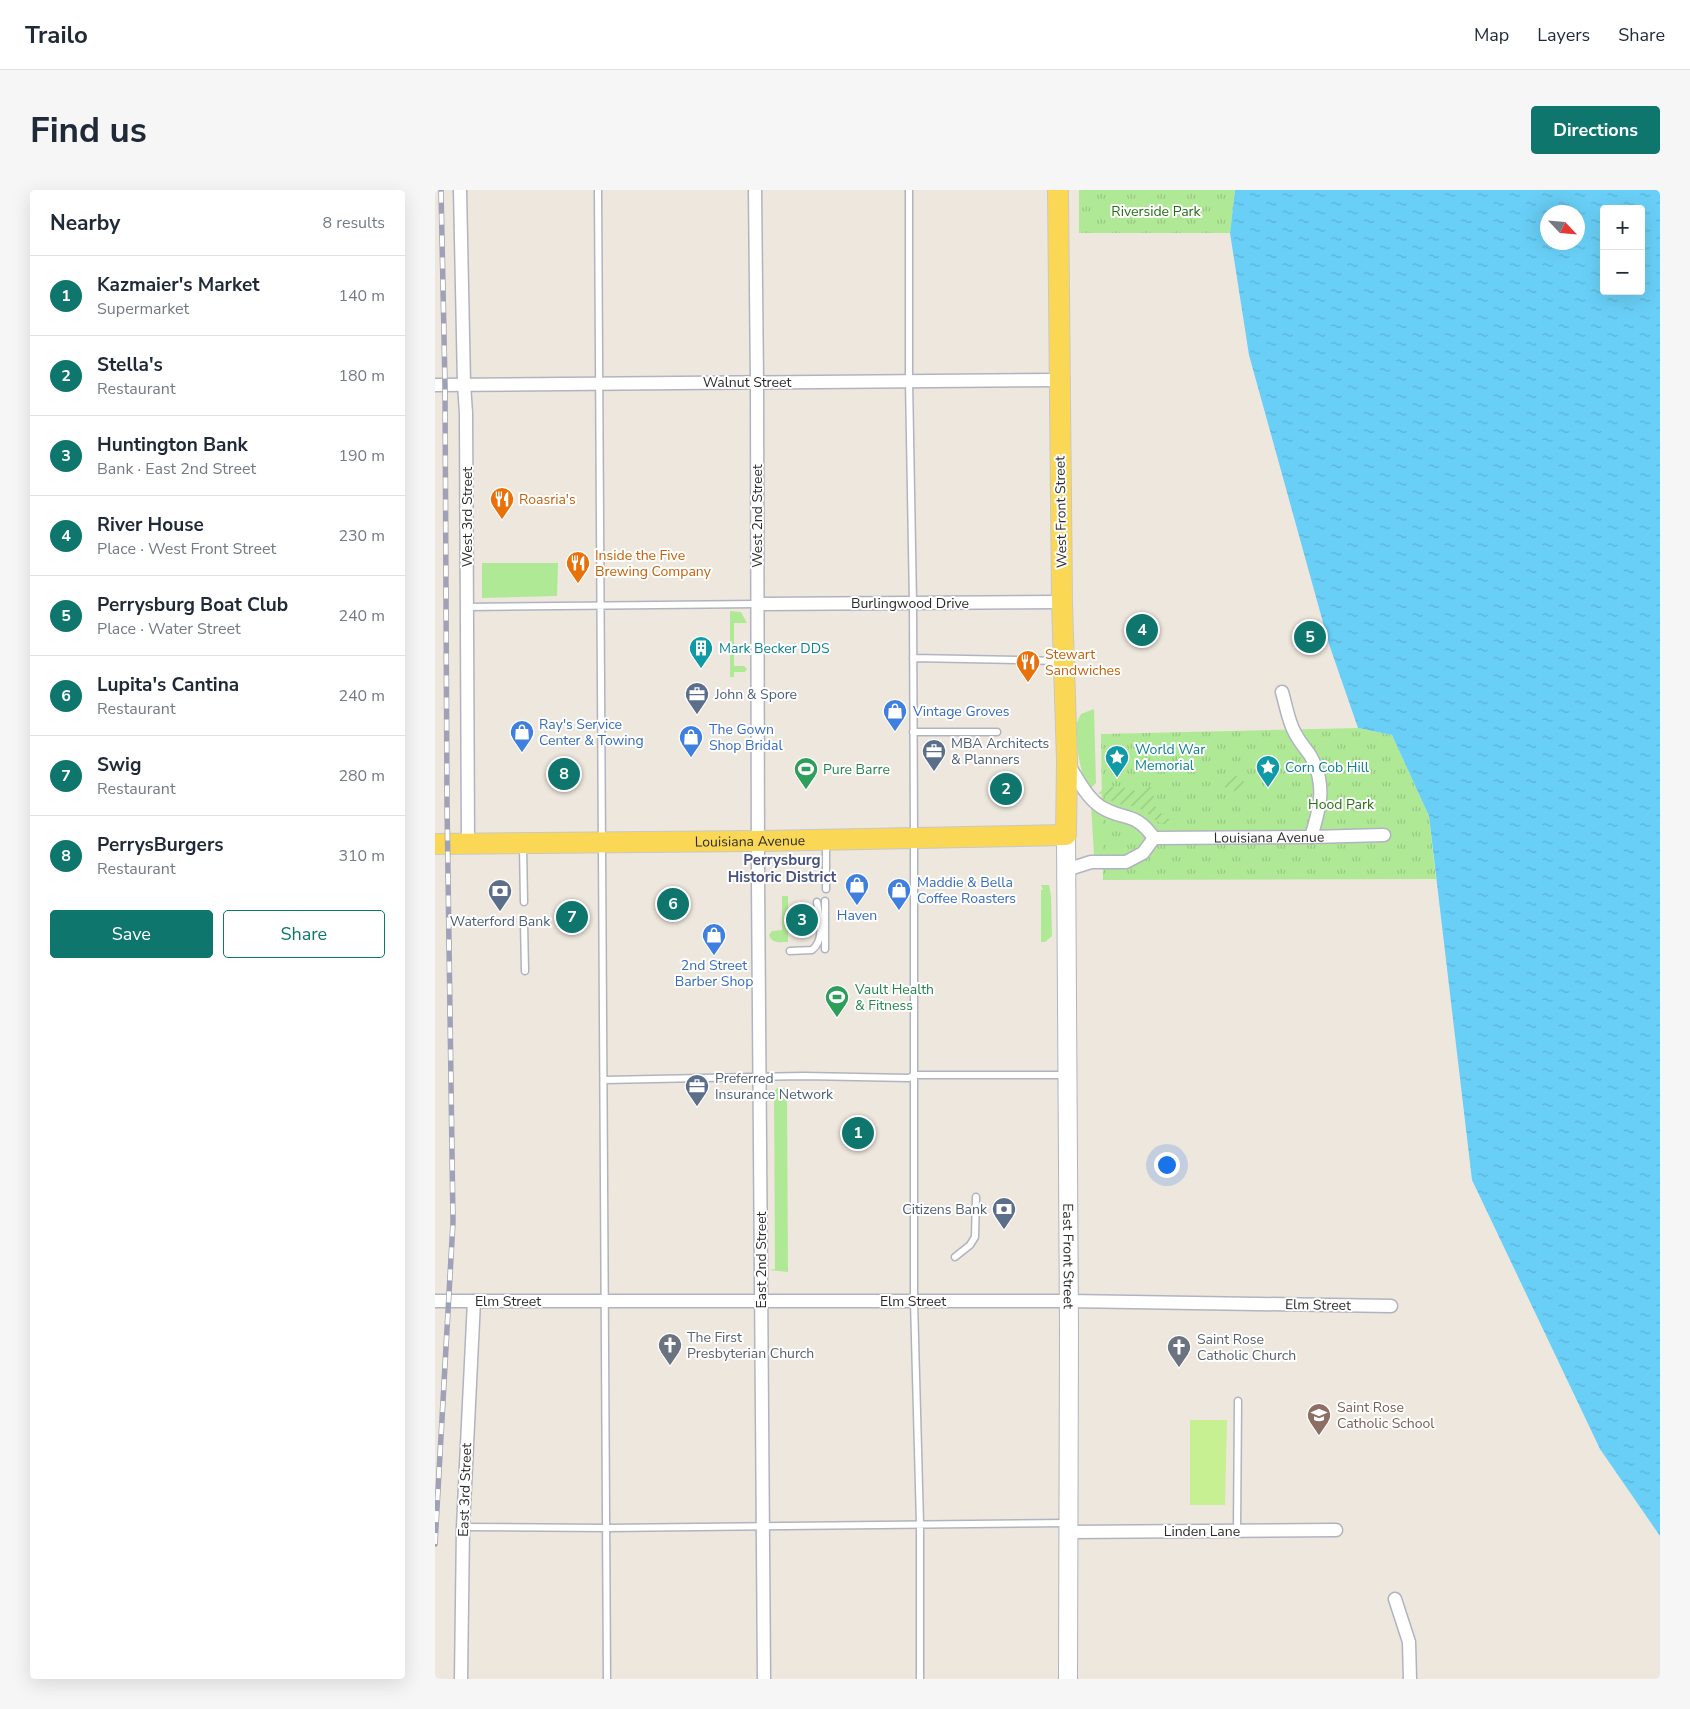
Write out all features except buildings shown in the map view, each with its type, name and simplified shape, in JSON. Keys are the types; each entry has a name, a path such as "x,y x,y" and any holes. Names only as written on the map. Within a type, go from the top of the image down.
{"main road":[{"name":"West Front Street","path":"1058,190 1062,602 1067,761 1066,835"},
{"name":"Louisiana Avenue","path":"435,844 757,841 1066,835"},
{"name":"East Front Street","path":"1066,835 1069,1300 1068,1679"}],"street":[{"name":"West 3rd Street","path":"460,190 466,413 468,844"},
{"name":"West 2nd Street","path":"755,190 757,841"},
{"name":"Walnut Street","path":"435,385 1060,380"},
{"name":"Burlingwood Drive","path":"757,604 1062,602"},
{"path":"1282,692 1292,727 1313,761 1321,788 1319,813 1311,838"},
{"path":"1066,870 1091,862 1126,862 1143,852 1154,838 1146,827 1137,821 1112,812 1094,801 1067,761"},
{"name":"Louisiana Avenue","path":"1154,838 1311,838 1384,835"},
{"name":"East 2nd Street","path":"757,841 764,1679"},
{"name":"Elm Street","path":"435,1301 1069,1300 1391,1306"},
{"name":"East 3rd Street","path":"461,1679 463,1528 474,1301"},
{"name":"Linden Lane","path":"1068,1527 1336,1530"},
{"path":"1395,1598 1409,1642 1410,1679"}],"lane":[{"path":"599,190 607,1679"},
{"path":"909,190 909,381 913,603 914,1301 920,1679"},
{"path":"467,606 757,604"},
{"path":"913,658 1064,661"},
{"path":"913,732 997,732"},
{"path":"825,840 826,889"},
{"path":"523,844 524,902"},
{"path":"825,901 825,949"},
{"path":"790,951 812,950 818,943 821,931 817,902"},
{"path":"524,922 525,971"},
{"path":"603,1080 759,1077 909,1078 914,1075 1067,1075"},
{"path":"955,1257 971,1245 975,1237 977,1196"},
{"path":"1237,1530 1238,1402"},
{"path":"463,1528 919,1524 1068,1527"}],"green space":[{"name":"Riverside Park","path":"1079,190 1235,190 1230,233 1079,233"},
{"path":"482,563 558,563 557,596 482,598"},
{"path":"730,611 741,612 747,623 734,623 734,666 744,666 747,669 745,672 734,672 734,677 730,677"},
{"path":"1094,709 1096,783 1089,790 1083,777 1079,759 1076,726 1081,714"},
{"name":"Hood Park","path":"1358,728 1392,735 1429,816 1436,879 1103,880 1101,734"},
{"path":"1234,775 1240,777 1245,783 1241,789 1235,791 1224,787 1223,784 1227,776"},
{"path":"1105,787 1131,788 1134,791 1141,790 1142,787 1155,787 1155,806 1176,824 1160,823 1136,807 1119,804 1098,794"},
{"path":"1091,805 1104,815 1128,855 1094,856"},
{"path":"1041,885 1049,885 1051,896 1052,936 1045,942 1041,942 1041,890 1043,890"},
{"path":"782,896 788,896 788,942 774,941 769,935 772,931 782,930"},
{"path":"777,1088 787,1088 788,1272 769,1270 775,1269 774,1092"},
{"path":"1190,1420 1227,1420 1225,1505 1190,1505"}],"water":[{"path":"1235,190 1660,190 1660,1536 1600,1449 1472,1180 1429,816 1392,735 1358,728 1329,644 1249,355 1230,233"}],"railway":[{"path":"435,1544 453,1222 447,804 445,385 441,190"}],"place":[{"name":"Roasria's","path":"502,520"},
{"name":"Inside the Five Brewing Company","path":"578,584"},
{"name":"River House","path":"1142,630"},
{"name":"Perrysburg Boat Club","path":"1310,637"},
{"name":"Mark Becker DDS","path":"701,669"},
{"name":"Stewart Sandwiches","path":"1028,683"},
{"name":"John & Spore","path":"697,715"},
{"name":"Vintage Groves","path":"895,732"},
{"name":"Ray's Service Center & Towing","path":"522,753"},
{"name":"The Gown Shop Bridal","path":"691,758"},
{"name":"MBA Architects & Planners","path":"934,772"},
{"name":"PerrysBurgers","path":"564,774"},
{"name":"World War Memorial","path":"1117,778"},
{"name":"Corn Cob Hill","path":"1268,788"},
{"name":"Stella's","path":"1006,789"},
{"name":"Pure Barre","path":"806,790"},
{"name":"Lupita's Cantina","path":"673,904"},
{"name":"Haven","path":"857,906"},
{"name":"Maddie & Bella Coffee Roasters","path":"899,911"},
{"name":"Waterford Bank","path":"500,912"},
{"name":"Swig","path":"572,917"},
{"name":"Huntington Bank","path":"802,920"},
{"name":"2nd Street Barber Shop","path":"714,956"},
{"name":"Vault Health & Fitness","path":"837,1018"},
{"name":"Preferred Insurance Network","path":"697,1107"},
{"name":"Kazmaier's Market","path":"858,1133"},
{"name":"Citizens Bank","path":"1004,1230"},
{"name":"The First Presbyterian Church","path":"670,1366"},
{"name":"Saint Rose Catholic Church","path":"1179,1368"},
{"name":"Saint Rose Catholic School","path":"1319,1436"}],"district":[{"name":"Perrysburg Historic District","path":"782,868"}]}
